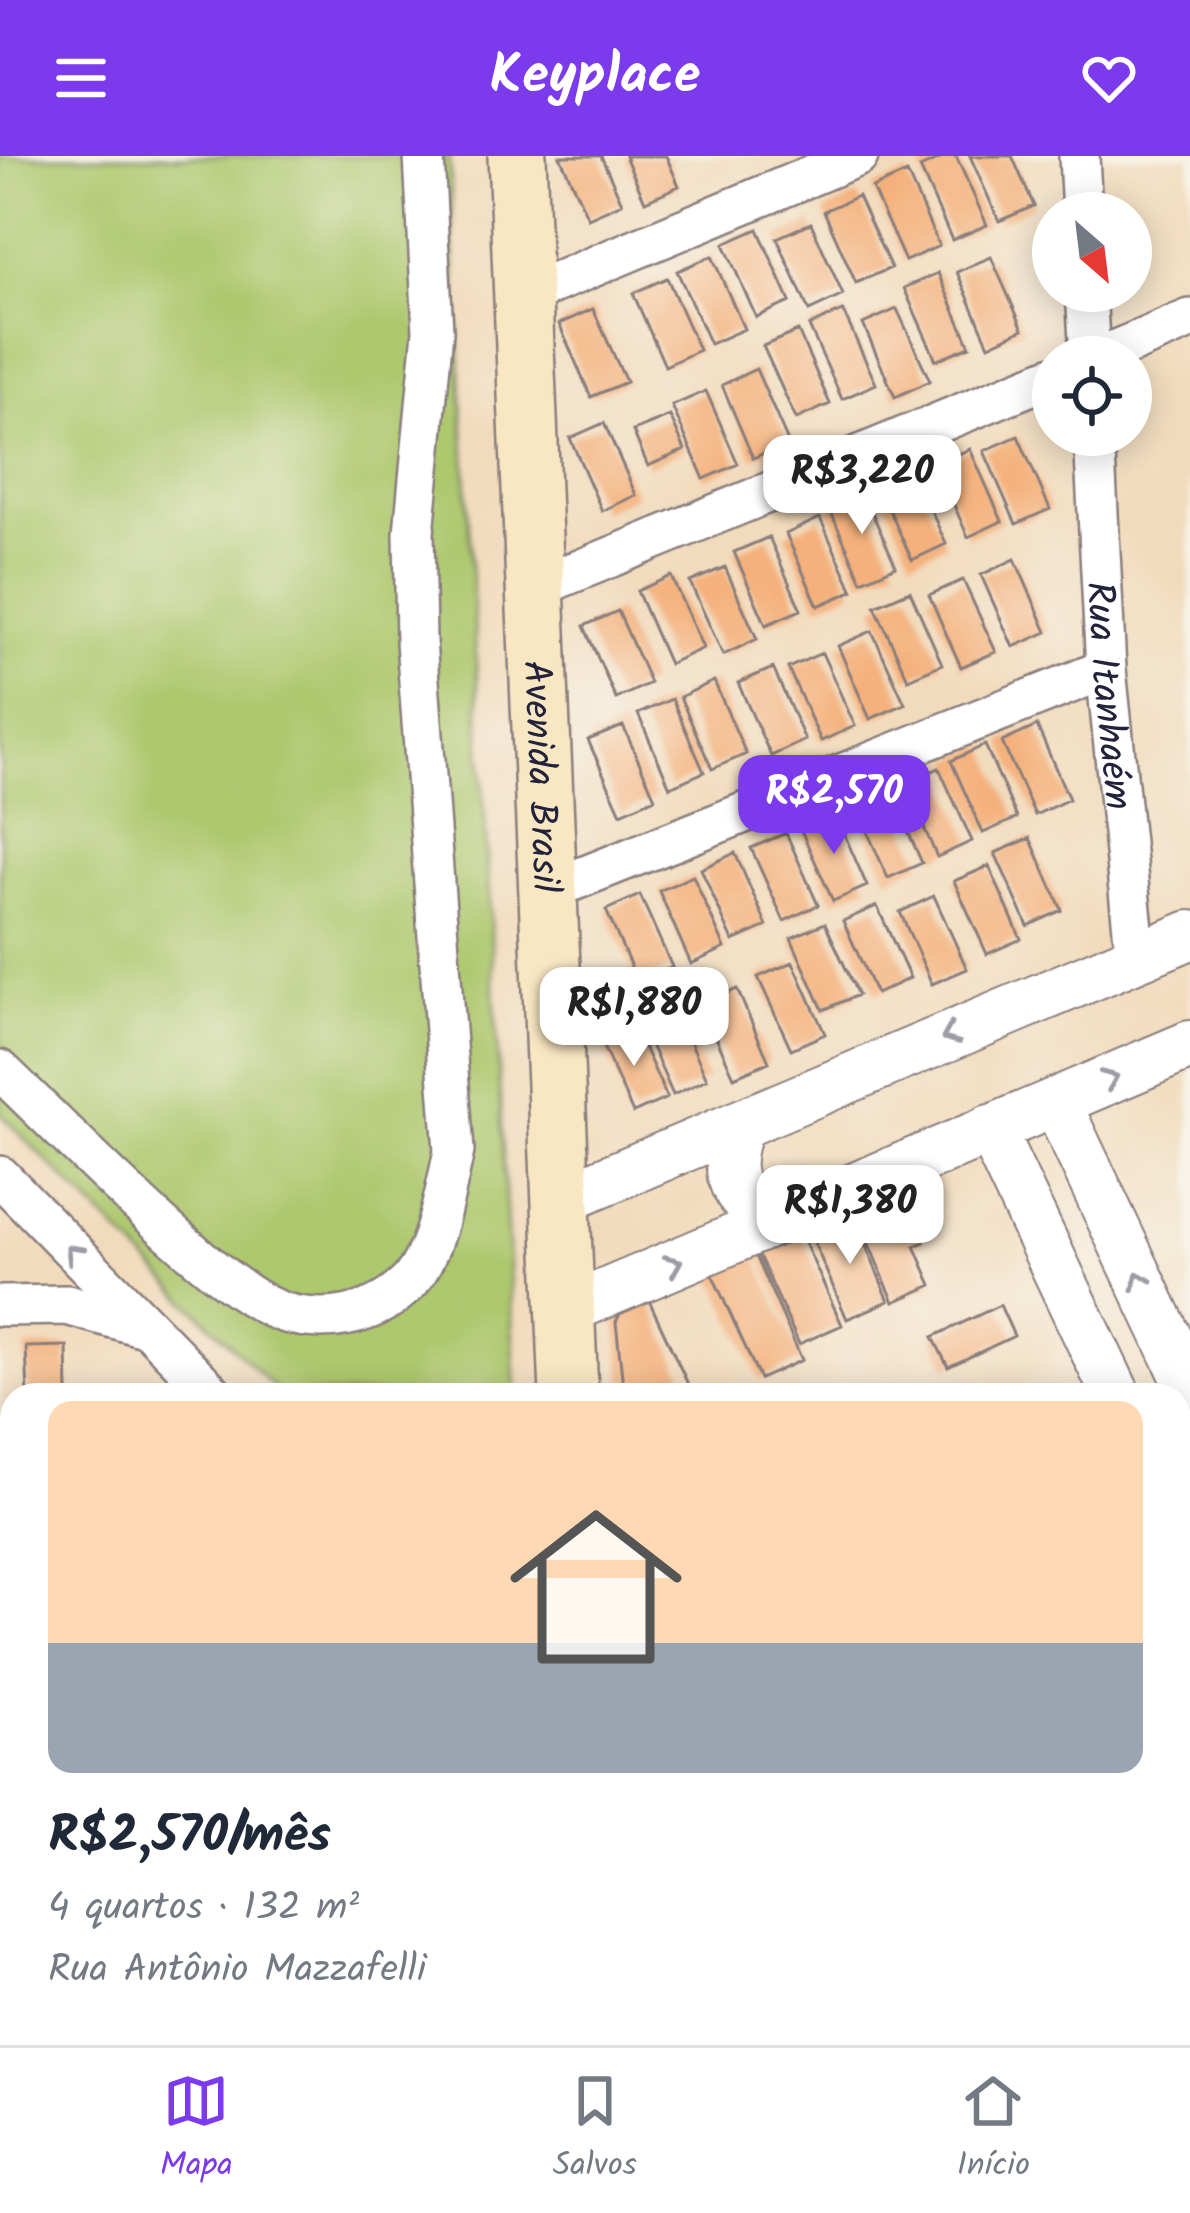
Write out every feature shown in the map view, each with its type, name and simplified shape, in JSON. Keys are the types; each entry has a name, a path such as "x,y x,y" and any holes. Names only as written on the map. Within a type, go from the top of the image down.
{"main road":[{"name":"Avenida Brasil","path":"517,156 569,1383"}],"street":[{"path":"0,1070 220,1275 281,1313 344,1320 406,1286 438,1226 454,1151 416,641 414,533 433,331 424,156"},
{"path":"523,296 858,156"},
{"path":"1079,156 1081,192"},
{"path":"1149,336 1190,319"},
{"path":"538,587 1032,385"},
{"name":"Rua Itanhaém","path":"1095,456 1106,669 1136,958"},
{"path":"550,890 1106,669"},
{"path":"562,1199 1190,935"},
{"path":"566,1310 1190,1045"},
{"path":"1056,1102 1189,1383"},
{"path":"740,1125 727,1156 730,1182 746,1206 769,1223"},
{"path":"990,1129 1110,1383"},
{"path":"0,1176 202,1383"},
{"path":"0,1306 67,1305 146,1328"}],"green space":[{"path":"0,156 449,156 515,1383 269,1383 0,1114"}],"building":[{"path":"560,156 601,156 622,203 588,218"},
{"path":"625,156 666,156 679,186 645,201"},
{"path":"956,156 987,225 952,240 920,168"},
{"path":"970,156 1012,156 1032,207 999,221"},
{"path":"907,173 939,246 905,261 872,188"},
{"path":"858,196 891,268 856,283 824,211"},
{"path":"811,223 843,295 809,311 777,238"},
{"path":"758,229 790,302 756,317 724,244"},
{"path":"712,256 744,329 710,344 677,271"},
{"path":"991,257 1023,329 989,345 957,272"},
{"path":"938,273 970,346 936,360 904,288"},
{"path":"667,278 699,350 665,366 633,293"},
{"path":"593,309 626,382 591,397 559,324"},
{"path":"897,309 930,381 895,397 863,324"},
{"path":"843,311 876,384 842,399 809,326"},
{"path":"798,331 830,404 796,419 763,346"},
{"path":"756,369 788,442 753,458 722,385"},
{"path":"706,391 738,464 704,479 672,406"},
{"path":"670,416 685,450 648,466 633,431"},
{"path":"604,423 636,495 602,511 570,438"},
{"path":"1018,436 1050,509 1016,524 984,451"},
{"path":"970,449 1002,521 968,537 936,464"},
{"path":"914,472 946,544 912,560 879,487"},
{"path":"863,493 896,566 862,581 829,508"},
{"path":"820,518 853,591 818,606 786,534"},
{"path":"769,537 801,610 766,625 734,552"},
{"path":"1015,559 1047,632 1013,647 981,575"},
{"path":"725,567 757,639 723,655 690,582"},
{"path":"671,576 703,648 669,664 637,591"},
{"path":"963,580 996,652 961,667 929,595"},
{"path":"910,591 942,664 908,679 875,606"},
{"path":"618,611 650,683 616,699 584,626"},
{"path":"872,631 905,704 870,719 838,646"},
{"path":"822,653 855,726 821,741 788,668"},
{"path":"773,668 805,740 771,756 738,683"},
{"path":"714,681 746,754 712,769 680,697"},
{"path":"672,699 704,772 670,787 638,714"},
{"path":"623,726 655,798 621,813 588,740"},
{"path":"1037,726 1069,799 1035,815 1002,742"},
{"path":"985,745 1017,818 983,833 951,761"},
{"path":"939,768 972,841 937,857 905,784"},
{"path":"890,791 922,863 888,878 856,806"},
{"path":"835,813 867,886 833,901 800,828"},
{"path":"786,833 818,905 784,921 751,848"},
{"path":"1030,838 1062,910 1028,926 995,853"},
{"path":"735,853 767,926 733,941 701,869"},
{"path":"989,866 1021,939 987,954 954,881"},
{"path":"693,876 725,948 691,964 659,891"},
{"path":"640,895 672,967 638,983 606,910"},
{"path":"934,896 967,969 932,984 900,912"},
{"path":"877,906 910,978 876,994 843,921"},
{"path":"825,923 858,995 823,1010 791,938"},
{"path":"793,962 825,1034 791,1049 758,977"},
{"path":"737,989 769,1062 734,1077 702,1005"},
{"path":"675,1007 707,1079 673,1095 641,1022"},
{"path":"634,1025 667,1098 633,1113 600,1040"},
{"path":"902,1192 924,1242 915,1246 932,1285 894,1302 855,1212"},
{"path":"853,1215 889,1301 847,1319 810,1233"},
{"path":"800,1232 842,1325 799,1344 757,1251"},
{"path":"755,1254 802,1360 760,1379 712,1274"},
{"path":"647,1296 687,1383 623,1383 616,1322 623,1307"},
{"path":"1000,1305 1014,1336 948,1367 933,1337"},
{"path":"67,1346 68,1383 28,1383 26,1347"}]}
